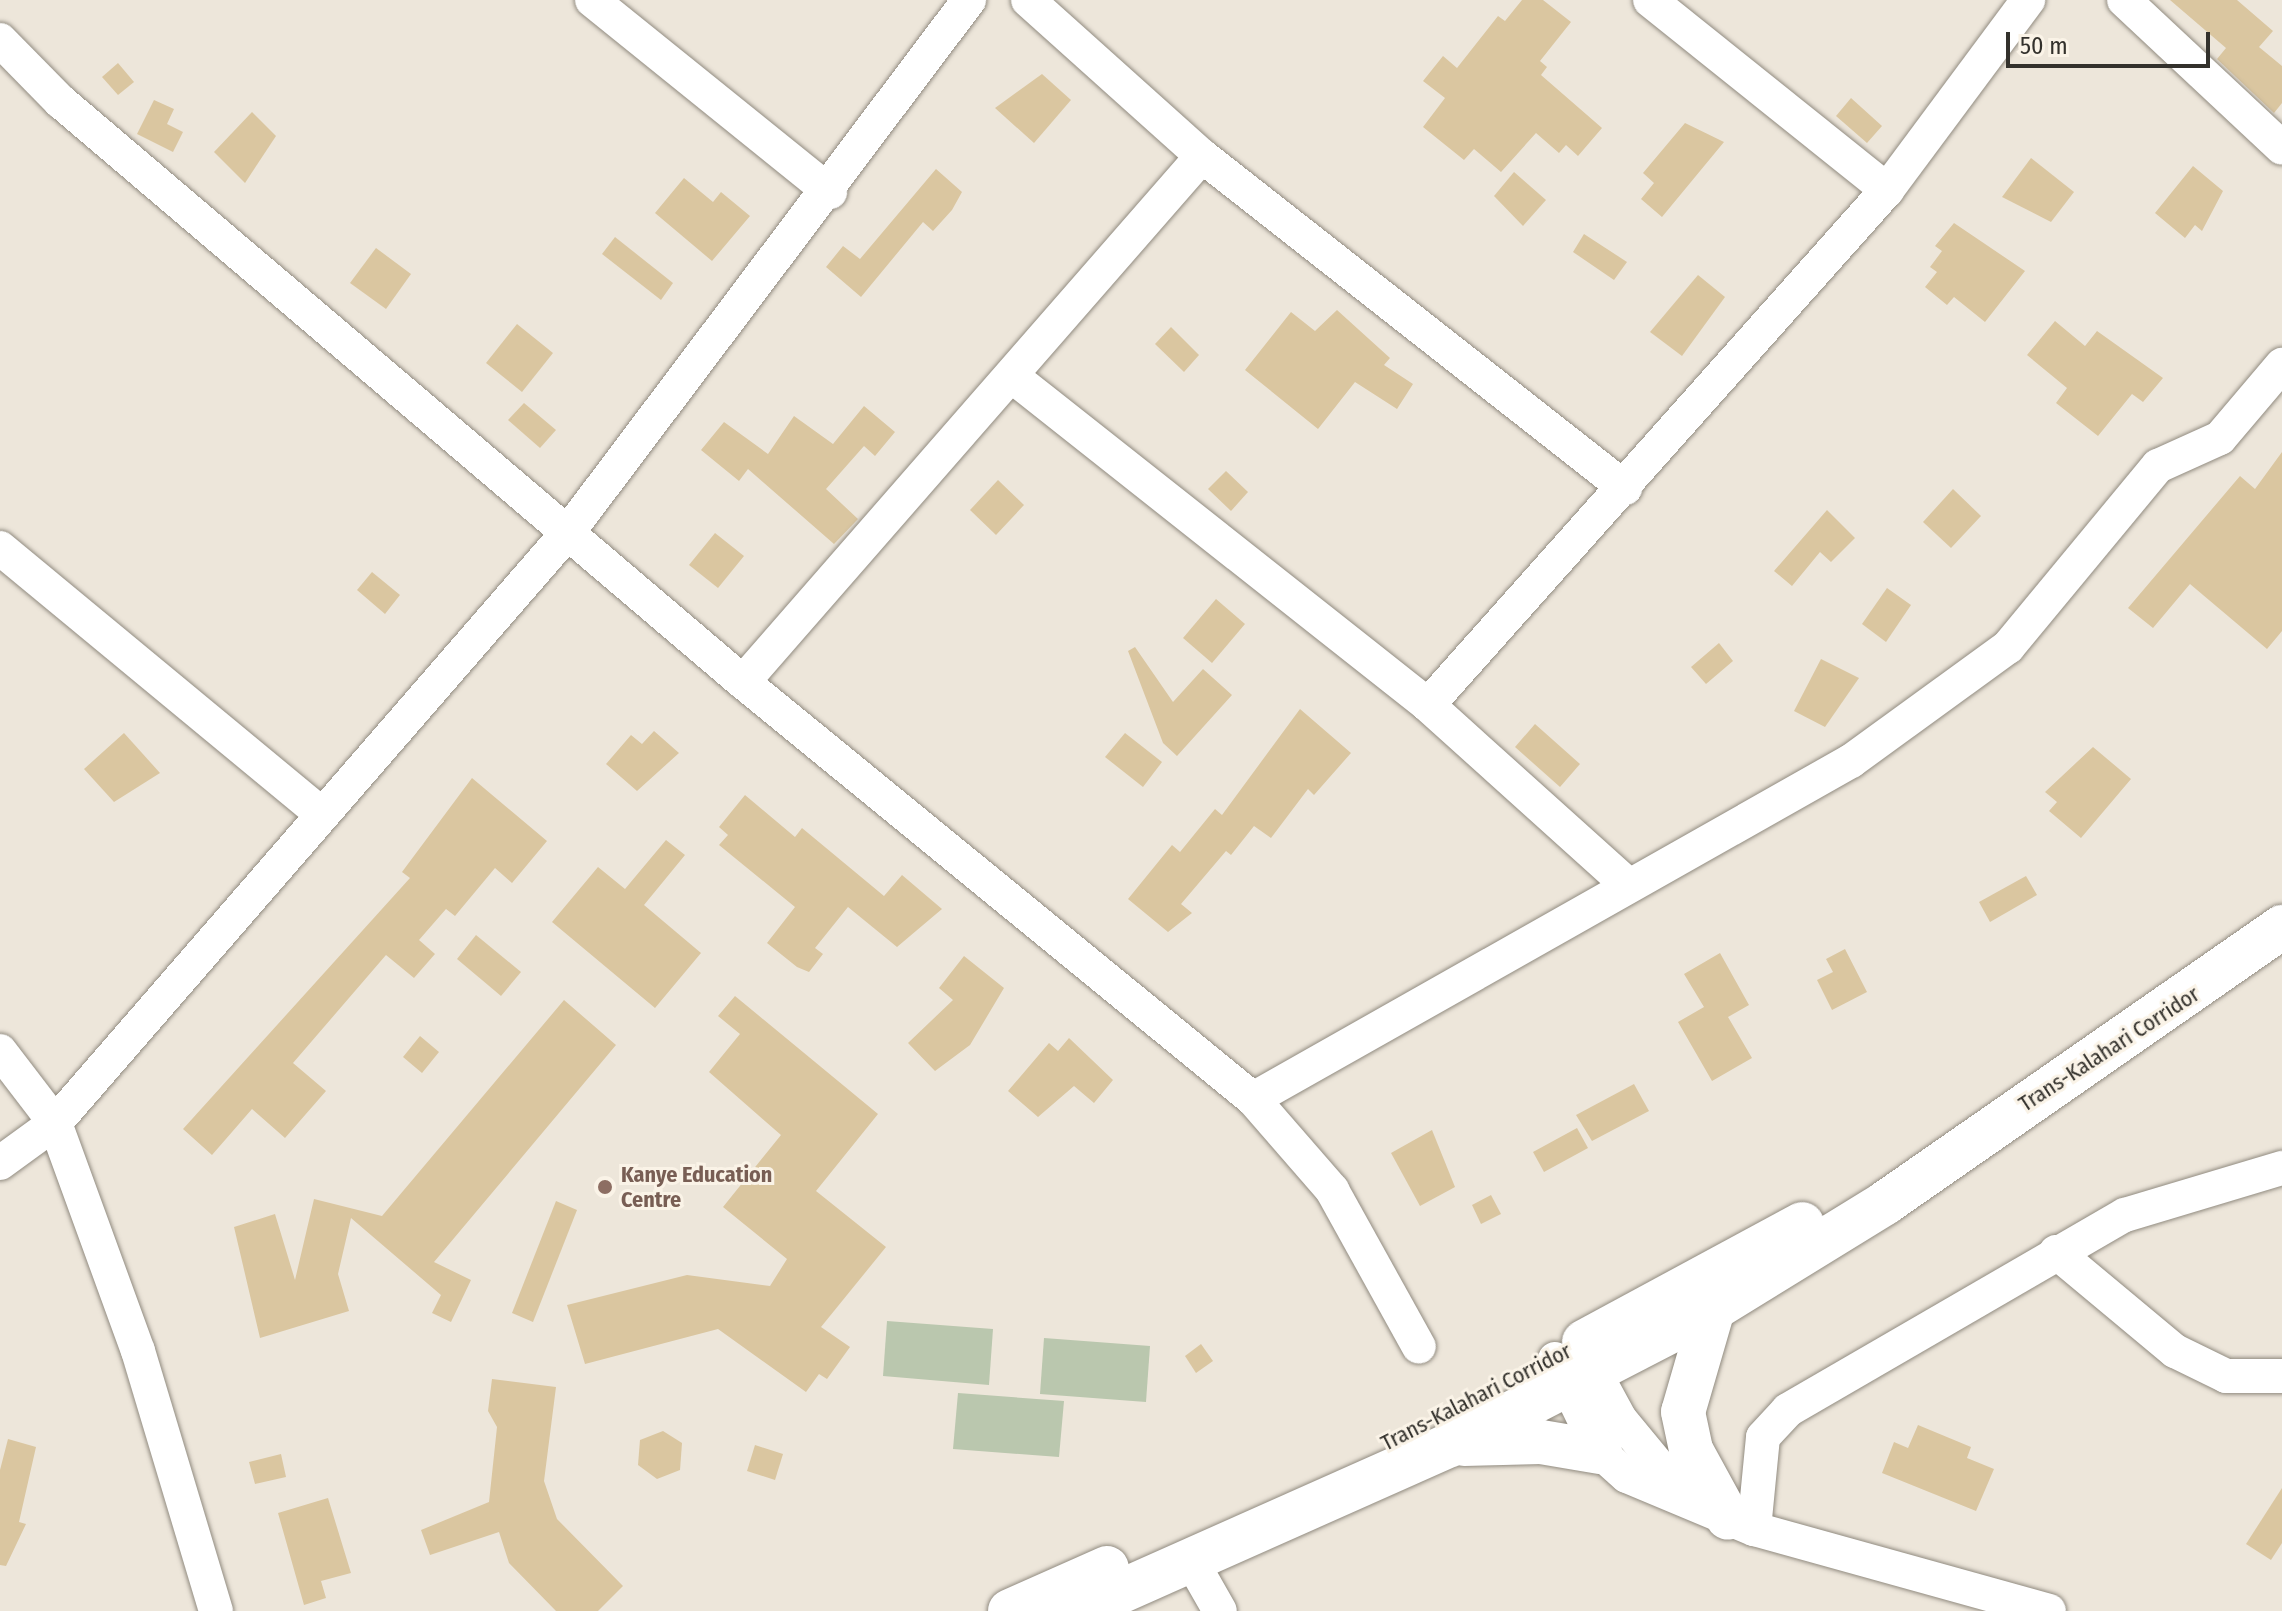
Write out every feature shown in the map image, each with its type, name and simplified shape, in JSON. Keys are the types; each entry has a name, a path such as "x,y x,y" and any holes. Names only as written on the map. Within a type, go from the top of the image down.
{"highway":[{"name":"Trans-Kalahari Corridor","path":"1077,1611 1450,1445 1756,1247 1931,1164 2180,1004 2282,927"},
{"name":"Trans-Kalahari Corridor","path":"1010,1611 1354,1459 1713,1309 1885,1203 1931,1164"},
{"path":"1713,1309 1683,1412 1691,1450 1727,1519"},
{"path":"1450,1445 1541,1442 1600,1452"}],"street":[{"path":"592,0 830,192"},
{"path":"0,1163 55,1123 319,812 569,531 830,192 969,0"},
{"path":"1028,0 1202,156 1625,488"},
{"path":"1650,0 1887,190"},
{"path":"1428,705 1625,488 1887,190 2028,0"},
{"path":"2124,0 2282,148"},
{"path":"0,40 60,101 743,682 1253,1099 1332,1190 1419,1347"},
{"path":"743,682 1013,377 1202,156"},
{"path":"1253,1099 1851,761 2008,647 2158,466 2220,438 2282,365"},
{"path":"1013,377 1428,705 1628,885"},
{"path":"0,548 319,812"},
{"path":"0,1051 55,1123 138,1351 216,1611"},
{"path":"1727,1519 1763,1437 1788,1410 2056,1252 2125,1215 2282,1168"},
{"path":"2056,1252 2175,1351 2226,1376 2282,1376"},
{"path":"1574,1365 1600,1452 1627,1476 1727,1519 2049,1611"},
{"path":"1574,1365 1659,1473 1727,1519"},
{"path":"1192,1562 1220,1611"}],"green space":[{"path":"887,1321 993,1329 989,1385 883,1376"},
{"path":"1044,1338 1150,1346 1146,1402 1040,1394"},
{"path":"958,1393 1064,1401 1059,1457 953,1449"}],"building":[{"path":"1522,0 1543,0 1571,22 1540,61 1547,67 1541,75 1602,128 1578,156 1566,145 1559,153 1536,133 1501,172 1474,149 1464,160 1423,127 1445,98 1423,81 1443,56 1457,68 1498,16 1505,21"},
{"path":"2170,0 2237,0 2273,31 2259,47 2282,66 2282,103 2274,113 2217,59 2226,48"},
{"path":"118,63 134,82 118,95 102,77"},
{"path":"1042,74 1071,100 1034,143 995,108"},
{"path":"1851,98 1882,126 1867,143 1836,116"},
{"path":"154,100 174,109 167,124 183,132 173,152 137,134"},
{"path":"252,112 276,136 245,183 214,152"},
{"path":"1685,123 1724,142 1662,217 1641,199 1654,183 1643,173"},
{"path":"2031,158 2074,192 2051,222 2002,197"},
{"path":"2193,166 2223,191 2202,231 2195,225 2185,238 2155,213"},
{"path":"936,169 962,192 952,210 933,231 923,222 861,297 826,267 843,246 860,259"},
{"path":"1514,172 1546,200 1523,226 1494,196"},
{"path":"684,178 713,202 721,192 750,216 712,261 655,213"},
{"path":"1954,223 2025,271 1985,322 1954,297 1947,305 1925,287 1937,272 1930,267 1942,251 1935,246"},
{"path":"1584,234 1627,262 1614,280 1573,252"},
{"path":"615,237 673,283 661,300 602,254"},
{"path":"376,248 411,274 386,309 350,283"},
{"path":"1698,275 1725,297 1682,356 1650,332"},
{"path":"1337,310 1390,358 1384,365 1413,384 1397,409 1355,382 1318,429 1245,370 1291,312 1315,331"},
{"path":"2055,321 2085,346 2097,331 2163,378 2143,402 2132,394 2098,436 2056,403 2067,388 2027,355"},
{"path":"517,324 553,353 522,392 486,363"},
{"path":"1171,327 1199,355 1184,372 1155,344"},
{"path":"524,403 556,430 540,448 508,420"},
{"path":"864,406 895,432 875,456 864,446 826,489 858,519 834,544 748,469 739,481 701,450 724,422 768,454 794,416 833,444"},
{"path":"2282,452 2282,631 2267,649 2190,584 2153,628 2128,608 2240,476 2255,489"},
{"path":"1226,471 1248,492 1231,511 1208,489"},
{"path":"998,480 1024,505 996,535 970,510"},
{"path":"1953,489 1981,516 1951,548 1923,522"},
{"path":"1827,510 1855,538 1831,562 1820,552 1792,586 1774,571"},
{"path":"715,533 744,556 718,588 689,565"},
{"path":"372,572 400,595 385,614 357,590"},
{"path":"1887,588 1911,605 1886,642 1862,624"},
{"path":"1216,599 1245,624 1212,663 1183,638"},
{"path":"1719,643 1733,661 1706,684 1691,667"},
{"path":"1135,647 1173,702 1203,669 1232,695 1177,756 1163,743 1128,651"},
{"path":"1821,659 1859,678 1825,727 1794,711"},
{"path":"1300,709 1351,753 1314,795 1308,789 1271,838 1254,826 1231,855 1226,851 1181,904 1192,913 1168,932 1128,899 1172,845 1180,852 1215,809 1222,815"},
{"path":"1535,724 1580,764 1560,787 1515,747"},
{"path":"654,731 679,753 637,791 606,764 631,735 642,744"},
{"path":"124,733 160,773 114,802 84,769"},
{"path":"1125,733 1162,762 1143,787 1105,757"},
{"path":"2093,747 2131,779 2081,838 2049,811 2057,802 2045,792"},
{"path":"472,778 547,841 512,883 495,868 455,916 446,909 419,940 435,954 414,978 386,955 293,1063 326,1091 285,1138 252,1109 212,1155 183,1129 410,878 402,872"},
{"path":"745,795 795,837 802,828 884,896 902,875 942,909 897,947 848,907 815,948 823,954 809,972 797,967 767,943 795,907 719,845 728,835 719,827"},
{"path":"666,840 685,855 644,905 701,953 655,1008 552,922 598,867 625,889"},
{"path":"2026,876 2037,895 1990,922 1979,902"},
{"path":"476,935 521,972 501,996 457,959"},
{"path":"1845,949 1867,992 1832,1010 1817,980 1833,972 1826,959"},
{"path":"1720,953 1749,1005 1728,1017 1752,1058 1712,1081 1678,1022 1704,1007 1684,974"},
{"path":"964,956 1004,988 970,1045 935,1071 908,1043 953,1000 939,988"},
{"path":"735,996 878,1114 816,1191 886,1247 821,1327 850,1347 827,1379 819,1374 806,1392 718,1329 585,1364 567,1305 687,1275 770,1286 787,1259 723,1207 781,1135 709,1072 740,1034 718,1016"},
{"path":"564,1000 616,1045 434,1262 471,1280 451,1322 432,1313 441,1295 351,1218 338,1274 349,1311 260,1338 234,1227 275,1214 295,1280 314,1199 382,1216"},
{"path":"420,1036 439,1052 422,1073 403,1057"},
{"path":"1069,1038 1113,1080 1094,1103 1074,1086 1038,1117 1008,1091 1049,1043 1058,1051"},
{"path":"1634,1084 1649,1111 1592,1141 1576,1115"},
{"path":"1577,1128 1588,1148 1544,1172 1533,1152"},
{"path":"1432,1130 1455,1187 1420,1206 1391,1153"},
{"path":"1491,1195 1501,1214 1481,1224 1472,1205"},
{"path":"556,1201 577,1210 533,1322 512,1313"},
{"path":"1201,1344 1213,1361 1196,1373 1185,1356"},
{"path":"492,1379 556,1387 544,1481 557,1519 623,1586 598,1611 556,1611 509,1563 499,1532 430,1555 421,1530 489,1502 497,1427 488,1411"},
{"path":"1918,1425 1971,1447 1967,1458 1994,1469 1976,1511 1882,1473 1894,1442 1908,1448"},
{"path":"663,1431 682,1443 680,1470 657,1479 638,1465 640,1440"},
{"path":"8,1439 36,1447 19,1522 26,1524 6,1566 0,1565 0,1470"},
{"path":"755,1445 783,1454 775,1480 747,1471"},
{"path":"281,1454 286,1477 255,1484 249,1462"},
{"path":"2282,1488 2282,1543 2271,1560 2246,1544"},
{"path":"328,1498 351,1573 321,1581 326,1598 304,1605 278,1513"}],"place":[{"name":"Kanye Education Centre","path":"605,1187"}]}
